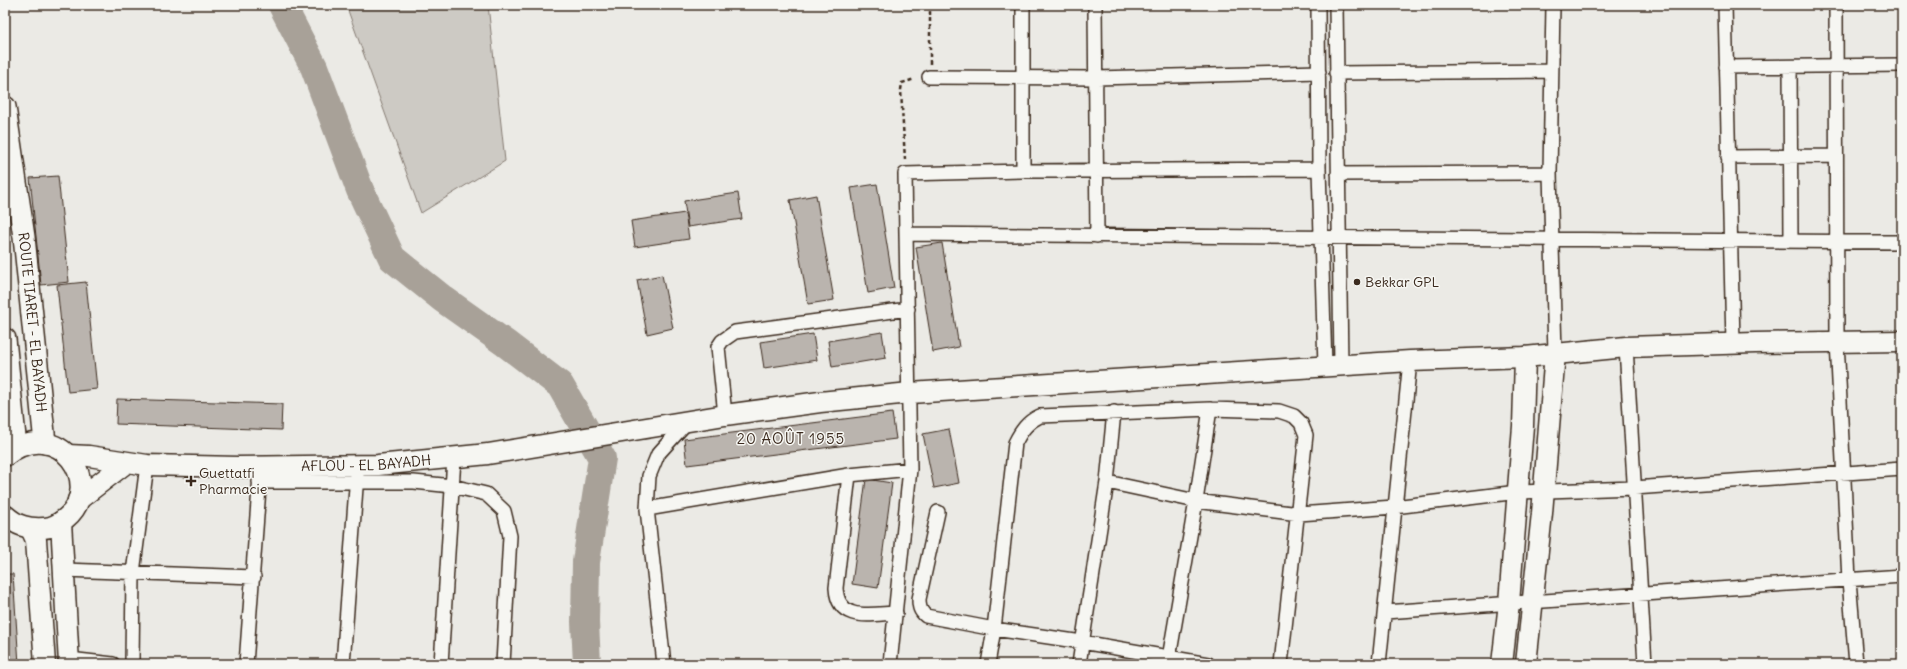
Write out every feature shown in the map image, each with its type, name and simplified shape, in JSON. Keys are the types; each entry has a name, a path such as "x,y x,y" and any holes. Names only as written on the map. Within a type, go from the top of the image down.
{"highway":[{"name":"ROUTE TIARET - EL BAYADH","path":"5,107 24,237 45,442"},
{"name":"ROUTE TIARET - EL BAYADH","path":"5,339 11,451"}],"main road":[{"name":"AFLOU - EL BAYADH","path":"68,455 89,456 126,463 260,475 357,474 488,454 689,420 820,402 910,393 1410,360 1525,356 1626,347 1733,343 1902,341"},
{"path":"1526,664 1534,602 1555,353"},
{"path":"1502,664 1509,603 1524,419 1525,356"},
{"path":"11,451 30,442 45,442 57,447 68,455 77,468 80,484 78,500 74,508 61,522 48,528 19,531"},
{"path":"78,500 126,463"},
{"path":"5,515 19,531 36,540 44,626 45,664"},
{"path":"61,522 69,661"},
{"path":"44,626 67,624"}],"street":[{"path":"1023,171 1024,5"},
{"path":"1095,5 1097,236"},
{"path":"1318,5 1321,236 1333,366"},
{"path":"1333,366 1340,237 1336,5"},
{"path":"1553,5 1550,172 1555,353"},
{"path":"1724,5 1733,343"},
{"path":"1836,5 1835,67 1838,241 1837,341 1845,474 1849,580 1856,664"},
{"path":"1726,67 1835,67 1902,65"},
{"path":"1790,67 1791,241"},
{"path":"1336,73 1551,71"},
{"path":"929,77 1096,78 1319,72"},
{"path":"1728,157 1836,156"},
{"path":"890,664 910,469 910,393 905,174 1023,171 1096,172 1319,169"},
{"path":"1338,174 1550,172"},
{"path":"906,234 1321,236 1902,242"},
{"path":"725,415 718,347 722,341 735,332 908,309"},
{"path":"1626,347 1645,664"},
{"path":"1379,664 1410,360"},
{"path":"1169,661 1210,409"},
{"path":"988,664 994,629 1016,443 1021,431 1033,419 1040,416 1210,409 1279,411 1294,416 1301,423 1306,435 1299,514 1281,664"},
{"path":"1078,664 1107,482 1114,412"},
{"path":"664,664 648,510 649,476 658,454 689,420"},
{"path":"441,664 454,458"},
{"path":"132,664 133,573 146,465"},
{"path":"648,510 850,475 910,469"},
{"path":"1107,482 1196,500 1299,514 1394,507 1518,492 1634,488 1902,469"},
{"path":"343,664 357,474 452,486 486,494 504,511 510,536 503,664"},
{"path":"246,664 254,577 260,475"},
{"path":"850,475 836,598 848,612 861,615 896,613"},
{"path":"938,512 919,599 919,605 922,612 932,618 1082,642 1169,661 1208,664"},
{"path":"64,570 254,577"},
{"path":"1385,612 1902,576"},
{"path":"69,661 113,664"}],"path":[{"path":"905,174 902,84 908,80 929,77 930,5"}],"shaded area":[{"path":"346,5 488,5 505,161 421,213"}],"building":[{"path":"58,176 69,282 41,285 30,178"},
{"path":"877,184 894,288 868,293 851,188"},
{"path":"738,193 742,219 688,227 684,201"},
{"path":"816,195 834,300 808,304 790,200"},
{"path":"685,213 689,239 635,247 631,221"},
{"path":"942,243 959,347 933,352 916,247"},
{"path":"662,275 673,328 647,334 637,280"},
{"path":"86,282 97,389 68,392 57,285"},
{"path":"882,332 886,358 832,367 828,341"},
{"path":"813,334 817,360 764,368 760,342"},
{"path":"117,399 282,404 281,430 116,424"},
{"path":"892,413 896,439 687,465 684,439"},
{"path":"949,429 959,483 934,488 923,434"},
{"path":"866,479 892,483 878,588 852,584"},
{"path":"5,574 13,574 19,664 5,664"}],"waterway":[{"path":"282,5 314,67 360,190 392,258 443,299 505,343 560,385 602,458 586,562 585,622 587,664"}],"place":[{"name":"Bekkar GPL","path":"1357,282"},
{"name":"Guettatfi Pharmacie","path":"191,481"}],"district":[{"name":"20 AOÛT 1955","path":"791,438"}]}
